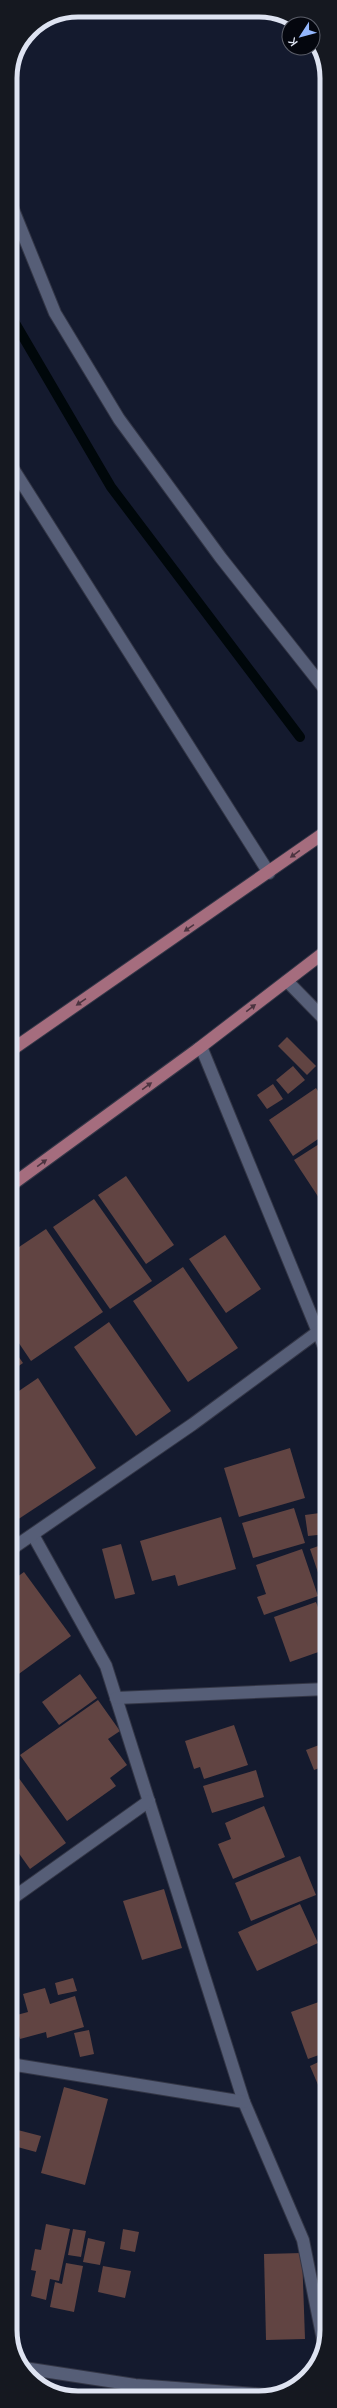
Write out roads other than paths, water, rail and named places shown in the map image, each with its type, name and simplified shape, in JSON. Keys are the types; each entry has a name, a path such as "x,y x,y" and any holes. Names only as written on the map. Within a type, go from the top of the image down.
{"main road":[{"path":"17,1045 269,873 320,836"},
{"path":"17,1181 198,1049 320,955"}],"street":[{"path":"17,219 55,313 119,419 221,558 320,683"},
{"path":"17,475 269,873"},
{"path":"287,981 320,1015"},
{"path":"198,1049 202,1049 320,1334"},
{"path":"17,1545 192,1424 319,1331"},
{"path":"33,1535 106,1666 244,2102 304,2240 320,2324"},
{"path":"116,1698 320,1689"},
{"path":"17,1895 149,1801"},
{"path":"17,2065 244,2102"},
{"path":"31,2369 135,2385 193,2391"}],"waterway":[{"path":"17,326 111,487 300,737"}]}
